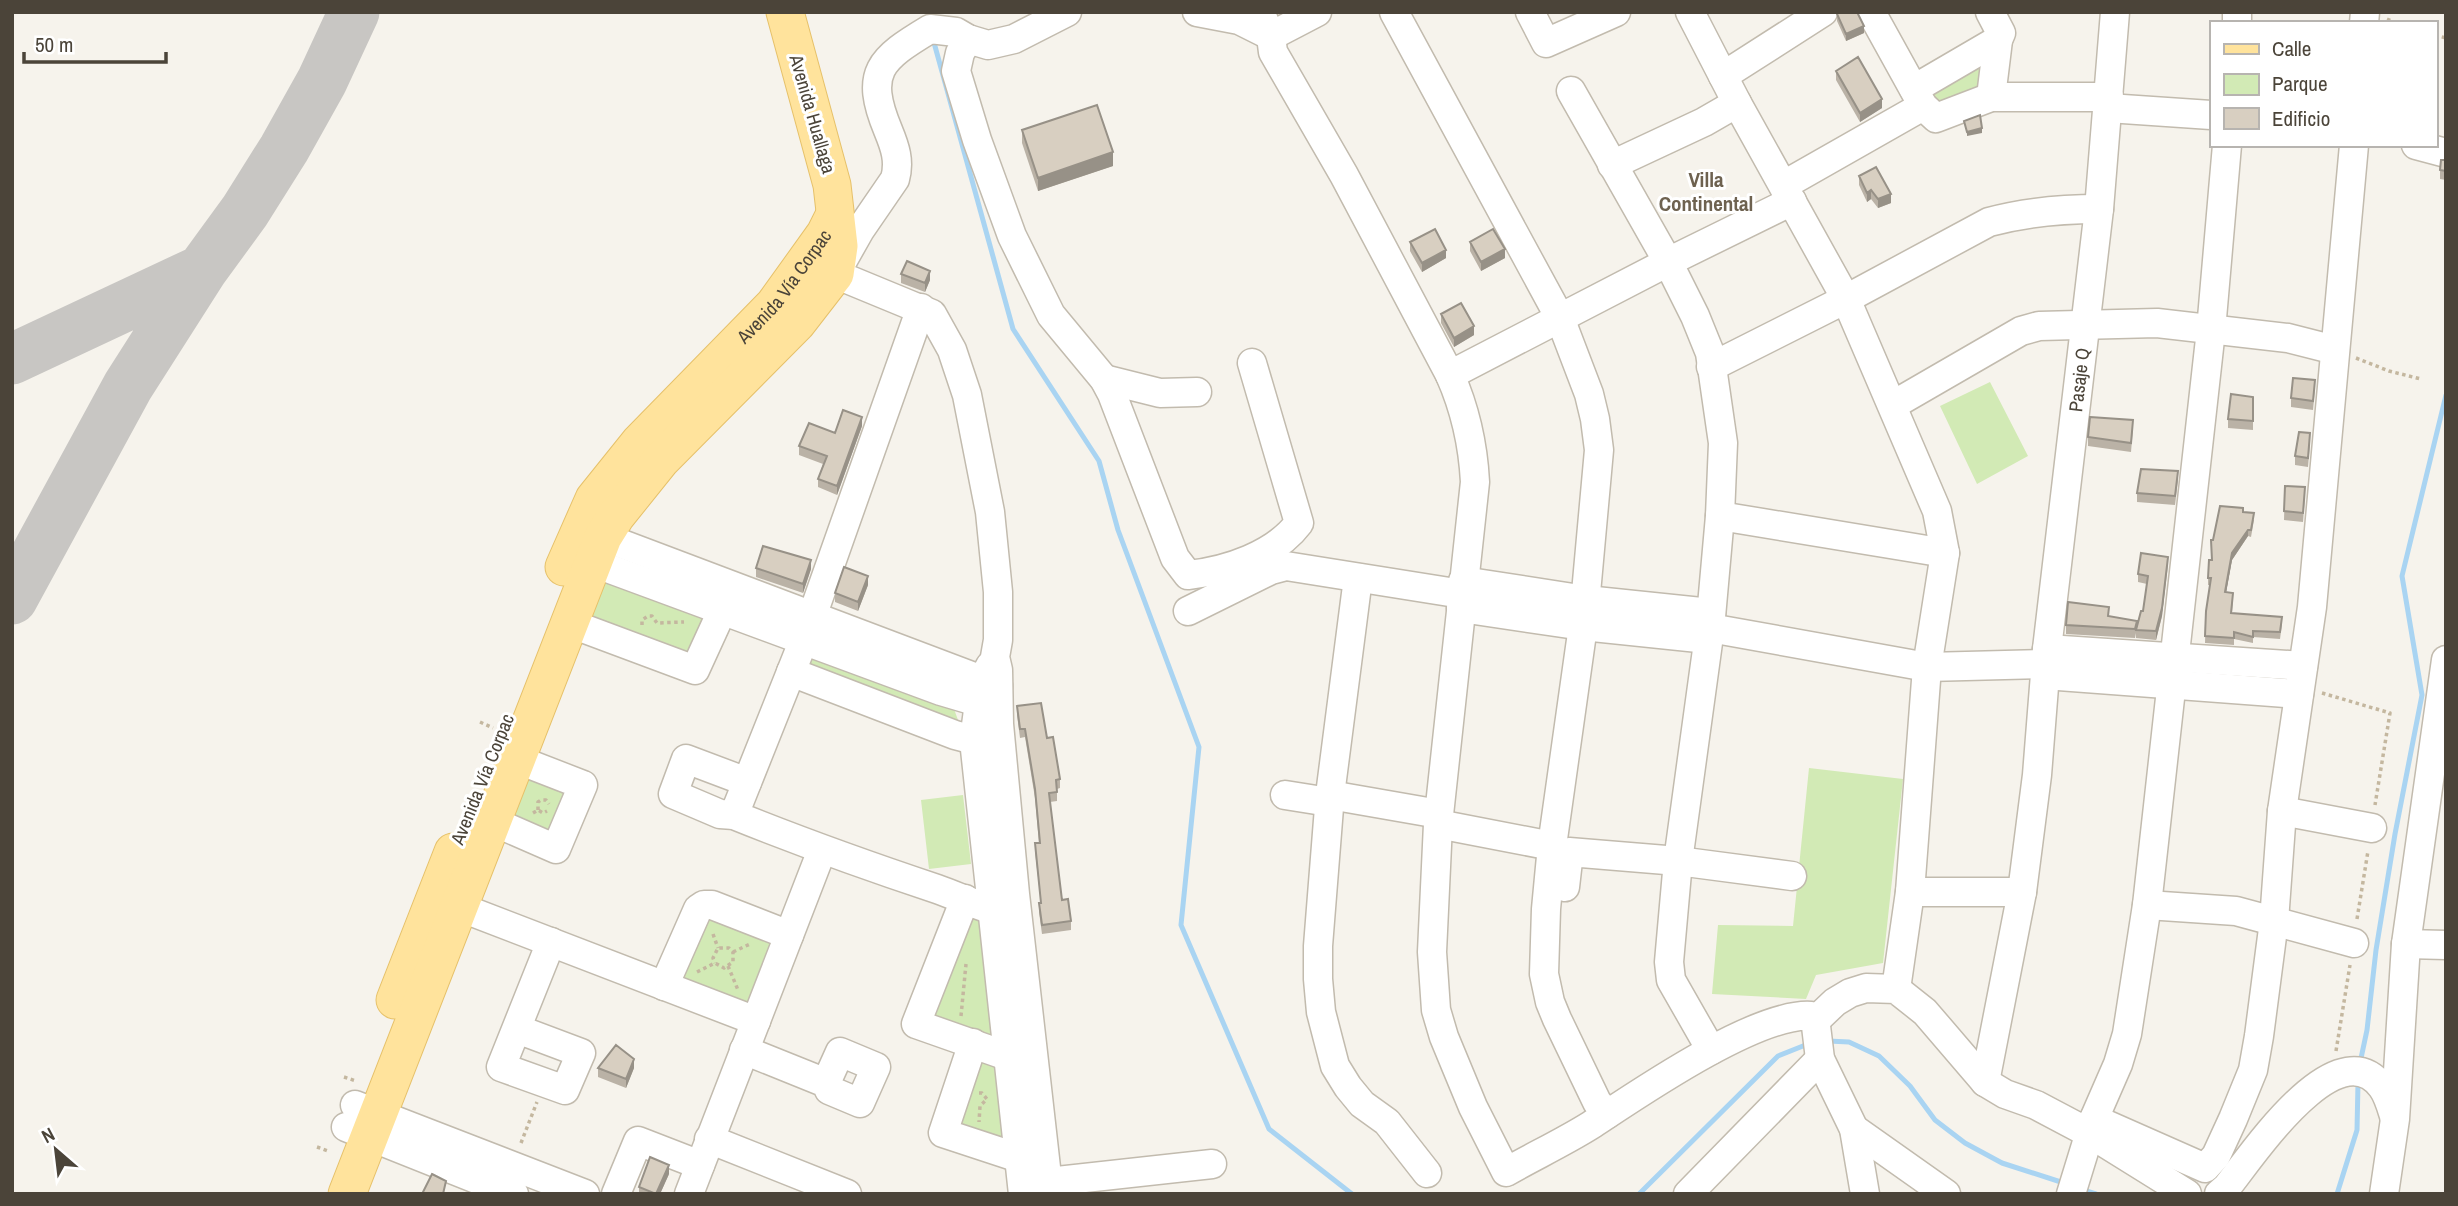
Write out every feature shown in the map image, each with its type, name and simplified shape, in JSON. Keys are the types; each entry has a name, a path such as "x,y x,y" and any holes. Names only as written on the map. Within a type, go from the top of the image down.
{"main road":[{"name":"Avenida Huallaga","path":"785,12 832,185 834,216"},
{"name":"Avenida Vía Corpac","path":"320,1194 349,1117 447,903 586,545 616,516 661,460 797,323 822,266 825,234 834,216"},
{"name":"Avenida Vía Corpac","path":"447,903 492,821 569,623 586,545"},
{"name":"Avenida Vía Corpac","path":"347,1194 349,1117"}],"street":[{"path":"1040,1190 1005,913 974,740 990,686 998,640 998,592 990,512 967,395 952,350 932,314 822,266 860,230 895,178 898,160 876,92 878,75 890,55 930,29 956,32 988,45 1014,39 1067,12"},
{"path":"1197,12 1266,24 1317,12"},
{"path":"1394,12 1560,318 1589,394 1595,419 1599,450 1561,849"},
{"path":"1530,12 1546,43 1616,12"},
{"path":"1690,12 1737,103 1846,299 1937,511 1945,553 1927,667 1910,892 1896,989"},
{"path":"1723,76 1823,12"},
{"path":"1871,12 1919,98 1936,118 1991,97 2108,103 2210,115"},
{"path":"1990,12 2000,28 1991,97"},
{"name":"Pasaje Q","path":"1985,1082 2022,892 2037,775 2046,663 2083,325 2099,209 2115,12"},
{"path":"1266,24 1273,52 1344,175 1464,406 1474,455 1475,482 1438,819 1433,952 1436,1010 1456,1068 1506,1171 1590,1125 1711,1050 1798,1015 1811,1016 1815,1023 1820,1059 1854,1129 1865,1194"},
{"path":"968,39 960,54 956,71 977,140 1012,236 1051,315 1104,379 1175,558 1188,575 1209,573 1248,559 1290,536 1299,523 1252,363"},
{"path":"1450,375 1668,262 1788,193 1998,40"},
{"path":"1571,91 1668,262 1710,353 1723,443 1720,516 1710,627 1678,861 1669,962 1671,980 1711,1050"},
{"path":"1612,166 1704,122 1737,103"},
{"path":"2071,1194 2090,1131 2118,1064 2127,1034 2147,905 2211,330 2227,147"},
{"path":"2090,1131 2205,1168 2211,1163 2233,1119 2253,1070 2274,920 2282,811 2312,607 2354,147"},
{"path":"2424,147 2446,153"},
{"path":"834,216 849,218 879,203"},
{"path":"1711,367 1846,299 1989,222 2013,215 2056,209 2099,209"},
{"path":"734,815 807,629 921,308"},
{"path":"1893,405 2021,331 2039,326 2157,323 2288,338 2335,349"},
{"path":"1104,379 1160,393 1196,392"},
{"path":"1720,516 1945,553"},
{"path":"586,545 722,611 807,629"},
{"path":"586,545 807,629 990,686"},
{"path":"1188,611 1271,570 1286,566 1585,613 1710,627 1927,667 2046,663 2301,682"},
{"path":"1358,578 1330,798 1318,968 1321,1013 1335,1066 1348,1087 1362,1104 1387,1122 1427,1173"},
{"path":"569,623 695,670 722,611"},
{"path":"2384,1194 2395,1119 2406,944 2442,717 2446,660"},
{"path":"791,671 974,740"},
{"path":"990,686 1005,913 1007,1056 1020,1158 1040,1190"},
{"path":"1588,700 1561,849 1546,909 1544,971 1546,988 1557,1019 1597,1102 1606,1114"},
{"path":"492,821 556,849 583,785 516,759"},
{"path":"747,782 686,759 673,794 720,814 734,815 822,850 1005,913"},
{"path":"1284,795 1330,798 1438,819 1561,849 1792,876"},
{"path":"2282,811 2372,828"},
{"path":"689,1194 822,850"},
{"path":"1910,892 2022,892"},
{"path":"965,898 916,1024 967,1032 1007,1056"},
{"path":"447,903 756,1021"},
{"path":"664,986 698,909 704,905 712,905 789,935"},
{"path":"2147,905 2236,911 2354,943"},
{"path":"517,1029 581,1053 565,1090 501,1067 551,942"},
{"path":"2406,944 2446,945"},
{"path":"1815,1023 1835,1002 1850,993 1866,988 1896,989 1925,1013 1985,1082 2005,1094 2036,1105 2090,1131 2187,1194"},
{"path":"967,1032 943,1133 1020,1158"},
{"path":"744,1050 825,1083"},
{"path":"1703,1187 1820,1059"},
{"path":"2219,1194 2295,1104 2313,1087 2331,1077 2358,1071 2370,1074 2387,1095 2395,1119"},
{"path":"349,1117 514,1194"},
{"path":"349,1117 586,1194"},
{"path":"1854,1129 1946,1194"},
{"path":"709,1139 793,1184 847,1194"},
{"path":"616,1194 638,1140 700,1165"},
{"path":"1040,1190 1212,1164"}],"path":[{"path":"2335,349 2389,371 2421,379"},
{"path":"644,629 642,620 648,615 656,619 655,628"},
{"path":"2301,682 2390,713 2331,1077"},
{"path":"480,722 493,727"},
{"path":"718,948 729,948 734,957 733,962 728,967 719,967 715,963 714,952 718,948"},
{"path":"967,952 967,1032"},
{"path":"693,973 715,963"},
{"path":"728,967 738,992"},
{"path":"955,972 976,979"},
{"path":"517,1152 544,1082"}],"green space":[{"path":"1985,53 1984,92 1941,112 1922,91"},
{"path":"1990,382 2028,456 1977,484 1940,406"},
{"path":"598,579 712,618 694,667 585,626"},
{"path":"810,658 954,709 958,720 956,723 806,671"},
{"path":"1809,768 1903,779 1883,963 1816,975 1806,999 1712,994 1718,925 1793,926"},
{"path":"527,770 576,788 555,844 506,824"},
{"path":"963,795 971,864 929,869 921,800"},
{"path":"704,914 774,940 749,1004 680,982"},
{"path":"964,915 983,918 996,1042 927,1021"},
{"path":"998,1059 1010,1141 952,1131 972,1061"}],"building":[{"path":"1857,12 1864,26 1846,34 1837,14"},
{"path":"1858,57 1882,99 1860,113 1836,71"},
{"path":"1097,105 1113,152 1038,178 1022,130"},
{"path":"1980,115 1982,128 1967,132 1964,121"},
{"path":"2441,160 2446,160 2446,171 2440,170"},
{"path":"1876,167 1891,194 1878,199 1871,190 1867,193 1859,176"},
{"path":"1435,229 1446,250 1422,263 1410,242"},
{"path":"1493,229 1505,249 1481,262 1470,242"},
{"path":"907,261 930,271 925,283 901,274"},
{"path":"1461,303 1474,326 1454,338 1441,314"},
{"path":"2293,378 2315,380 2313,401 2291,398"},
{"path":"2231,394 2253,397 2253,421 2228,419"},
{"path":"843,410 862,417 837,486 818,479 827,456 799,446 809,423 835,433"},
{"path":"2090,417 2133,420 2131,443 2088,437"},
{"path":"2299,432 2310,433 2308,458 2295,456"},
{"path":"2141,469 2178,471 2175,496 2137,493"},
{"path":"2285,486 2305,487 2303,513 2284,511"},
{"path":"2220,506 2243,508 2243,512 2254,513 2251,530 2248,530 2232,553 2225,592 2233,593 2231,613 2282,617 2280,632 2253,631 2253,637 2234,632 2234,638 2205,636 2211,578 2208,578 2209,560 2212,560 2211,540"},
{"path":"763,546 811,560 803,584 756,568"},
{"path":"2141,553 2168,557 2162,608 2156,631 2136,630 2143,611 2148,576 2138,574"},
{"path":"844,567 868,576 858,602 835,593"},
{"path":"2068,602 2109,607 2108,616 2137,621 2135,629 2066,625"},
{"path":"1041,703 1047,738 1053,737 1060,779 1056,780 1057,792 1049,793 1062,900 1068,899 1071,921 1042,925 1035,843 1040,843 1035,789 1025,729 1020,729 1017,706"},
{"path":"616,1045 634,1059 626,1079 598,1068"},
{"path":"650,1157 669,1165 656,1194 639,1187"},
{"path":"432,1174 446,1181 443,1194 422,1194"}],"waterway":[{"path":"933,39 1013,329 1099,461 1118,530 1199,747 1181,925 1269,1129 1352,1194"},
{"path":"2360,1063 2395,834 2422,695 2402,576 2446,395"},
{"path":"1828,1041 1849,1042 1879,1056 1910,1086 1935,1120 1965,1143 2002,1163 2067,1184"},
{"path":"1639,1194 1778,1056 1808,1044"},
{"path":"2337,1194 2357,1130 2358,1083"},
{"path":"2083,1190 2096,1194"}],"taxiway":[{"path":"12,599 128,386 284,149 322,81 354,12"},
{"path":"12,359 202,270"}],"district":[{"name":"Villa Continental","path":"1706,192"}]}
